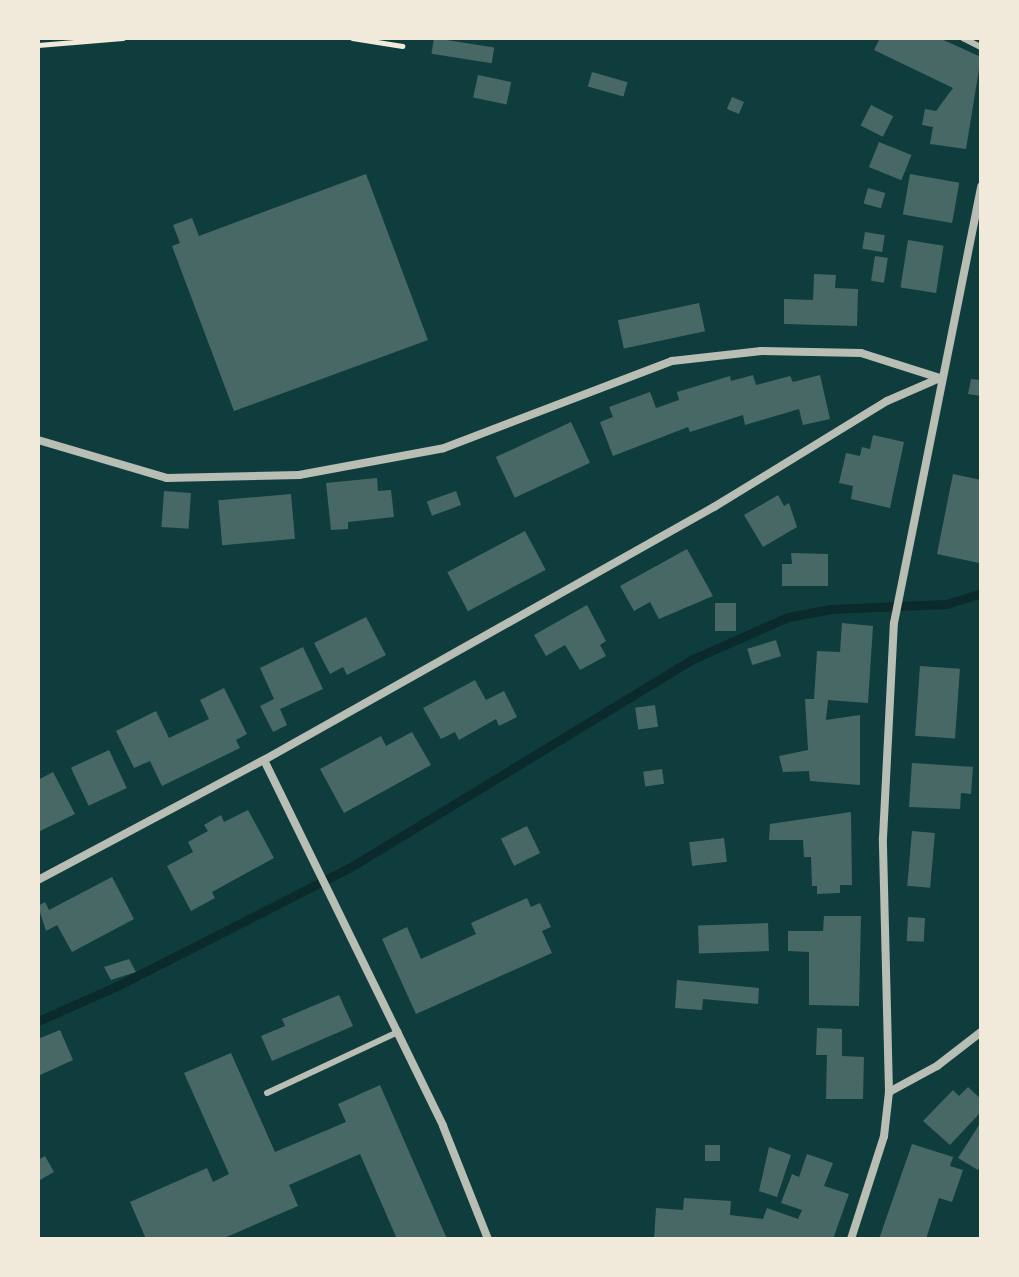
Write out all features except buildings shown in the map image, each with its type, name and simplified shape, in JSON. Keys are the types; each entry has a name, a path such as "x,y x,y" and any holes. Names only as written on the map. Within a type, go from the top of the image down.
{"street":[{"path":"851,1239 884,1136 889,1092 883,838 894,623 940,378 981,187"},
{"path":"38,440 167,478 299,475 444,448 672,361 761,351 861,353 940,378"},
{"path":"38,880 264,760 714,507 887,401 940,378"},
{"path":"264,760 398,1032 488,1239"},
{"path":"889,1092 937,1066 981,1032"}],"lane":[{"path":"963,38 981,47"},
{"path":"267,1093 398,1032"}],"path":[{"path":"38,45 123,38"},
{"path":"352,38 402,46"}],"waterway":[{"path":"38,1021 117,986 349,868 693,659 788,617 831,609 946,604 981,593"}]}
